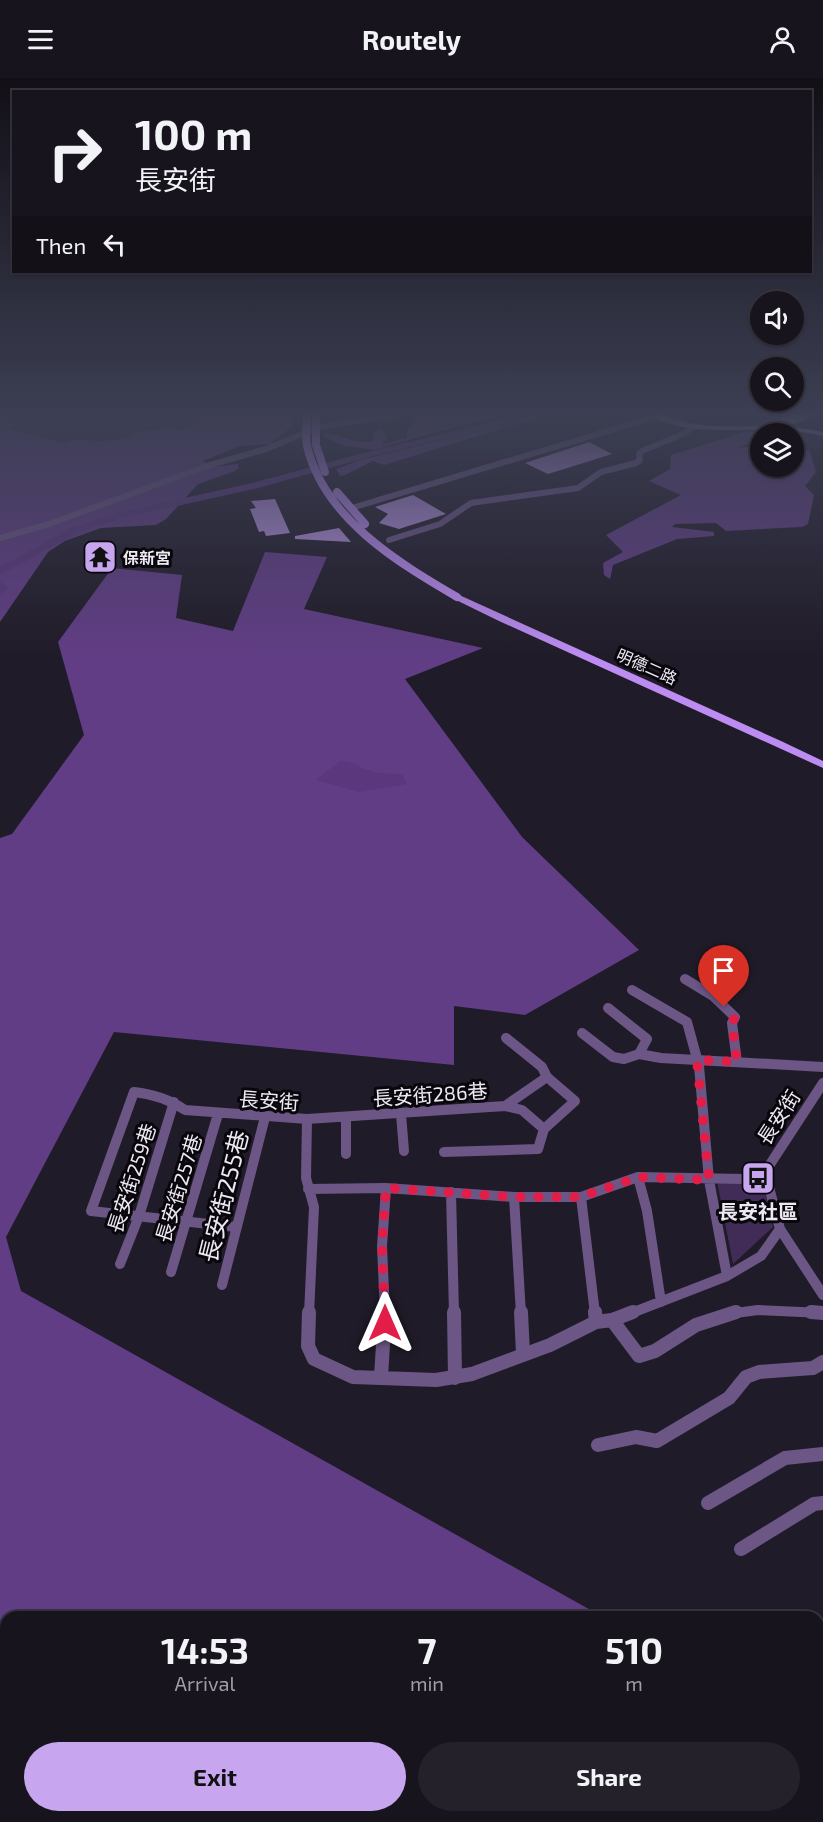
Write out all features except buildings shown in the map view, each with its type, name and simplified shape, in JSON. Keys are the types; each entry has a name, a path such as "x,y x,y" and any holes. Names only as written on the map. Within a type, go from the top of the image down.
{"main road":[{"path":"331,494 376,546 461,595"},
{"path":"339,494 369,528 388,544 461,595"},
{"name":"明德二路","path":"461,595 733,713 823,756"},
{"name":"明德二路","path":"461,595 519,628 727,718 823,765"}],"street":[{"path":"0,538 49,524 130,494"},
{"path":"355,507 396,494"},
{"path":"389,540 451,519 463,506 482,500 527,494"},
{"path":"685,979 713,996 735,1017 732,1023 737,1062"},
{"path":"632,990 687,1022 697,1060 709,1180 727,1276"},
{"path":"608,1008 647,1039 639,1054"},
{"path":"582,1032 613,1057 624,1059 639,1054 697,1060 823,1067"},
{"path":"444,1152 538,1149 544,1129 575,1101 547,1077 542,1067 506,1038"},
{"name":"長安街286巷","path":"307,1119 505,1106 547,1077"},
{"name":"長安街","path":"139,1216 91,1211 134,1092 174,1102 185,1110 307,1119 308,1190 386,1188 514,1197 580,1197 639,1177 744,1179 765,1172 823,1083"},
{"name":"長安街259巷","path":"120,1264 139,1216 174,1102"},
{"path":"505,1106 522,1110 544,1129"},
{"name":"長安街257巷","path":"171,1272 218,1114"},
{"path":"401,1114 404,1151"},
{"name":"長安街255巷","path":"222,1285 265,1117"},
{"path":"346,1118 346,1155"},
{"name":"長安街","path":"765,1172 780,1229 823,1295"},
{"path":"639,1177 647,1211 661,1302"},
{"path":"381,1377 385,1305 382,1246 386,1188"},
{"path":"308,1190 314,1207 308,1346 314,1359 353,1377 381,1377 414,1381 455,1378 550,1345 596,1322 612,1320 727,1276 760,1256 780,1229"},
{"path":"451,1192 455,1378"},
{"path":"514,1197 524,1354"},
{"path":"580,1197 596,1322"},
{"path":"139,1216 236,1227"},
{"path":"612,1320 639,1356 650,1355 694,1326 730,1311 758,1309 823,1312"},
{"path":"598,1445 636,1437 657,1441 729,1398 746,1377 759,1372 813,1368 823,1362"},
{"path":"708,1503 784,1458 823,1454"},
{"path":"741,1549 814,1504 823,1503"}],"shaded area":[{"path":"0,494 189,494 166,519 156,525 101,528 65,541 48,552 0,622"},
{"path":"680,494 814,495 808,524 802,527 726,531 716,523 675,524 672,527 714,532 714,536 677,539 613,565 610,579 604,575 603,563 623,552 606,535"},
{"path":"265,552 327,557 304,609 483,648 405,679 522,837 639,950 525,1015 454,1006 454,1065 114,1032 6,1237 21,1291 592,1611 0,1611 0,838 12,834 84,735 58,642 112,568 182,575 176,618 233,631"},
{"path":"340,761 353,763 376,772 402,774 407,784 359,792 316,780"},
{"path":"762,1180 773,1227 733,1264 717,1181"}],"waterway":[{"path":"0,572 75,530 120,515 215,494"},
{"path":"0,585 3,588 0,591"}],"place":[{"name":"保新宮","path":"100,557"},
{"name":"長安社區","path":"758,1178"}],"route":[{"path":"385,1323 382,1246 386,1188 514,1197 580,1197 620,1181 639,1177 709,1180 697,1060 737,1062 732,1023 735,1017 724,1007"}]}
